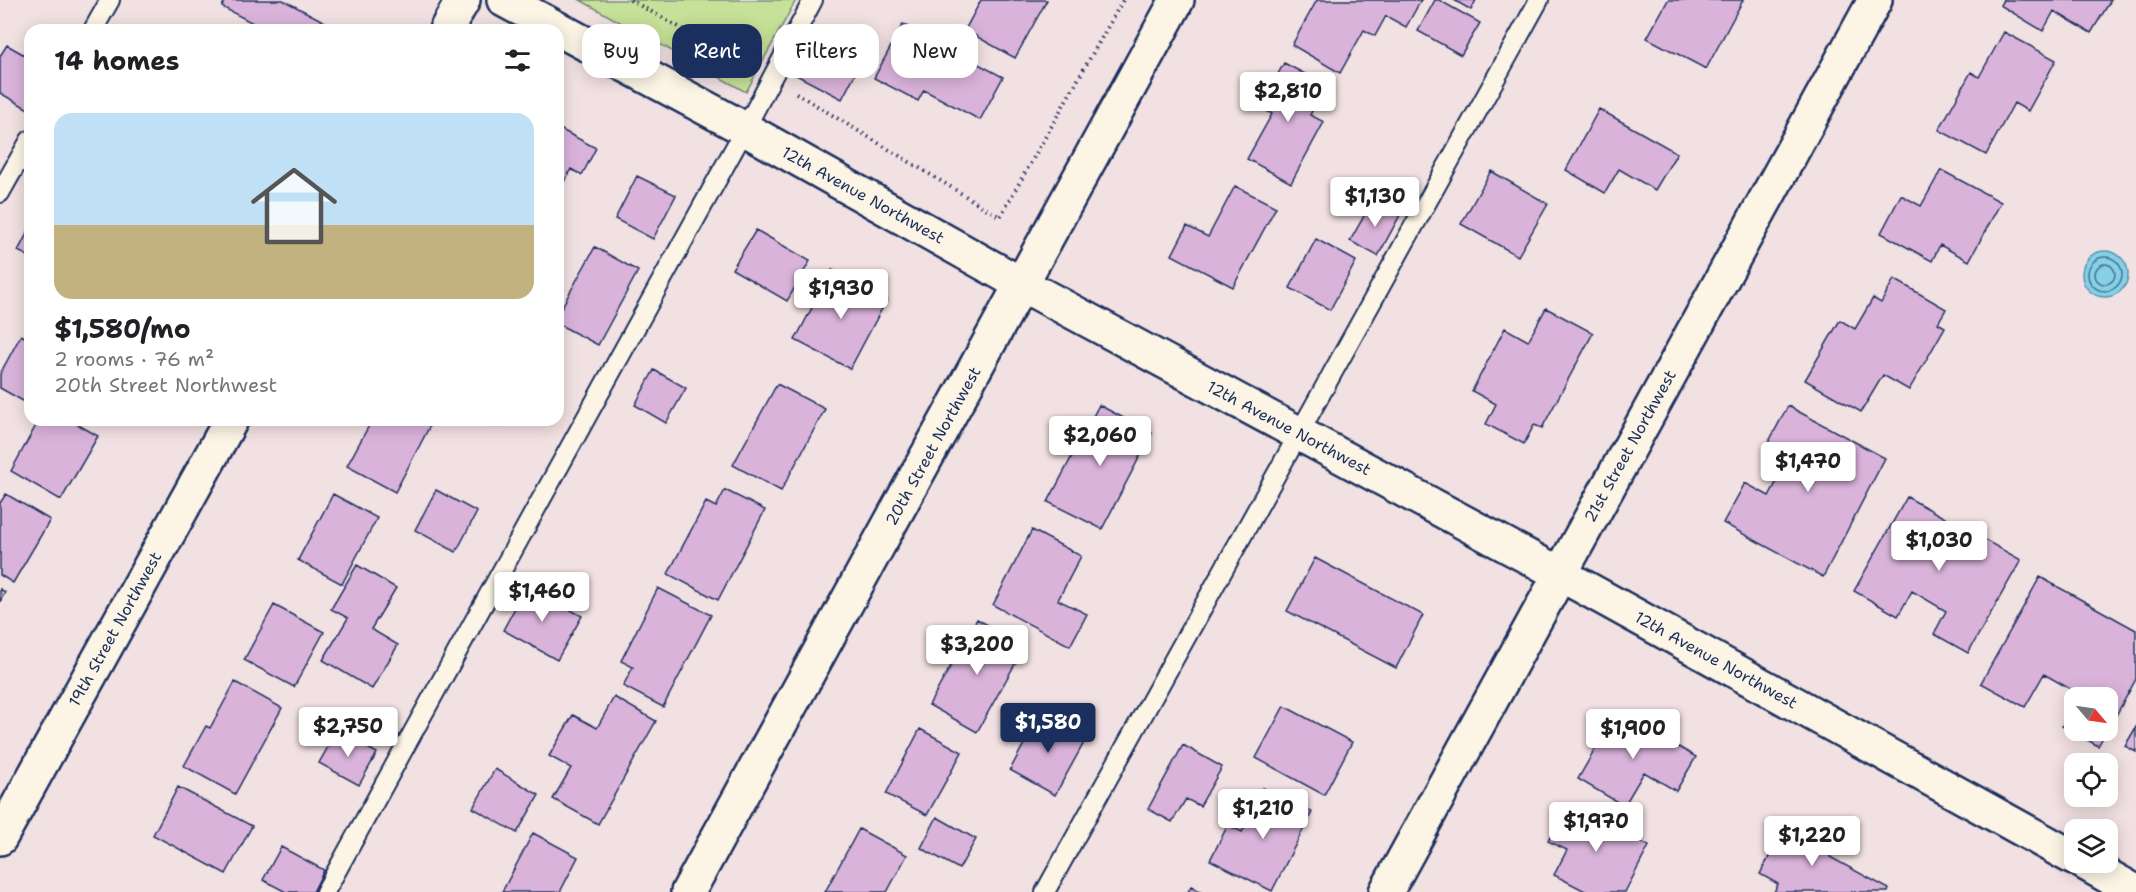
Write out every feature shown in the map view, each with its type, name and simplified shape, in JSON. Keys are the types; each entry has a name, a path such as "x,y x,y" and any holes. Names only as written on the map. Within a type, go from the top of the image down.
{"street":[{"path":"449,24 463,0"},
{"name":"12th Avenue Northwest","path":"504,0 549,24"},
{"name":"20th Street Northwest","path":"688,892 1178,0"},
{"name":"21st Street Northwest","path":"1386,892 1875,0"},
{"name":"12th Avenue Northwest","path":"564,32 745,129 1021,284 1560,574 2064,852"},
{"name":"19th Street Northwest","path":"0,838 228,426"},
{"path":"2102,873 2136,892"}],"lane":[{"path":"96,24 110,0"},
{"path":"325,892 745,129 813,0"},
{"path":"1045,892 1539,0"},
{"path":"0,193 24,151"}],"path":[{"path":"630,0 771,78 1000,217 1123,0"}],"green space":[{"path":"580,0 796,0 783,24 774,24 774,40 762,63 762,24 672,24 672,51 660,44 660,24 623,24"},
{"path":"721,78 754,78 746,92"}],"water":[{"path":"2110,251 2122,257 2127,265 2127,283 2122,291 2114,296 2100,297 2092,294 2085,287 2082,269 2085,261 2092,254"}],"building":[{"path":"225,0 283,0 329,24 252,24 222,7"},
{"path":"981,0 1047,0 1015,58 978,37 978,24 968,24"},
{"path":"1317,0 1421,0 1406,27 1386,16 1375,36 1364,30 1340,73 1292,45"},
{"path":"1435,0 1439,0 1480,23 1461,55 1418,31"},
{"path":"1454,0 1476,0 1471,10"},
{"path":"1668,0 1743,0 1706,69 1647,38"},
{"path":"2003,0 2111,0 2091,33 2054,11 2043,31 2000,5"},
{"path":"2004,32 2056,60 2028,111 2014,103 1986,155 1939,130 1971,72 1979,77"},
{"path":"7,45 24,55 24,107 0,93 0,56"},
{"path":"891,46 891,78 978,78 978,64 1003,77 980,120 924,90 918,101 874,78 879,78 879,69"},
{"path":"1284,63 1326,85 1310,115 1324,122 1291,183 1247,159 1272,114 1260,107"},
{"path":"802,78 853,78 842,99"},
{"path":"1599,109 1677,153 1655,190 1619,169 1605,193 1566,170"},
{"path":"564,131 596,148 582,175 571,169 564,182"},
{"path":"1941,170 2001,202 1969,261 1940,245 1932,261 1881,233 1901,195 1921,206"},
{"path":"1491,171 1548,204 1518,256 1461,224"},
{"path":"637,176 676,195 653,239 615,219"},
{"path":"1235,186 1276,207 1233,287 1172,255 1187,226 1208,237"},
{"path":"1373,200 1400,215 1378,256 1350,241"},
{"path":"756,230 810,261 787,301 732,269"},
{"path":"1316,239 1356,261 1330,310 1290,288"},
{"path":"24,240 24,254 18,251"},
{"path":"595,247 638,271 598,345 564,327 564,303"},
{"path":"832,270 887,299 850,369 795,340"},
{"path":"1894,279 1946,309 1938,323 1945,327 1909,390 1883,375 1861,412 1805,380 1840,320 1855,329 1873,298 1881,303"},
{"path":"1546,308 1593,333 1542,428 1534,425 1524,444 1486,424 1496,404 1472,391 1505,328 1528,341"},
{"path":"21,335 24,337 24,402 0,388 0,374"},
{"path":"654,370 686,388 666,423 635,405"},
{"path":"777,384 825,409 781,491 733,465"},
{"path":"1099,405 1152,433 1102,529 1048,502"},
{"path":"1788,406 1885,458 1823,577 1723,523 1745,483 1769,496 1789,459 1766,447"},
{"path":"36,426 80,426 98,436 61,500 11,471"},
{"path":"369,426 430,426 395,492 347,466"},
{"path":"436,490 477,512 456,552 415,530"},
{"path":"725,490 765,510 718,600 668,574 706,502 716,507"},
{"path":"6,494 50,520 13,583 0,575 0,503"},
{"path":"333,494 377,518 342,584 298,560"},
{"path":"1907,497 2021,560 1968,653 1934,634 1946,611 1912,591 1898,616 1854,591"},
{"path":"1032,530 1081,556 1058,600 1087,614 1070,646 993,605"},
{"path":"1315,558 1423,615 1396,668 1287,611"},
{"path":"357,565 396,588 371,629 398,645 372,689 323,660 348,618 331,609"},
{"path":"2040,577 2136,630 2136,679 2118,712 2118,687 2067,687 2044,674 2025,707 1981,683"},
{"path":"527,586 582,616 557,660 503,630"},
{"path":"658,588 711,615 663,707 623,686 633,667 621,661"},
{"path":"0,589 5,592 0,602"},
{"path":"274,605 324,632 294,687 244,660"},
{"path":"977,619 1025,646 977,732 929,705"},
{"path":"235,682 282,708 235,794 184,766 206,726 210,728"},
{"path":"614,697 656,721 598,824 553,799 571,768 549,756 573,715 597,728"},
{"path":"1284,706 1352,742 1324,795 1256,758"},
{"path":"1617,711 1696,757 1676,791 1644,772 1624,806 1578,779"},
{"path":"1040,714 1086,739 1055,795 1010,770"},
{"path":"2136,727 2136,752 2125,746"},
{"path":"920,729 962,752 927,815 886,794"},
{"path":"337,731 377,753 359,785 319,763"},
{"path":"2089,741 2101,741 2098,746"},
{"path":"1183,745 1222,767 1200,806 1186,799 1172,822 1148,809"},
{"path":"495,769 539,795 517,833 473,808"},
{"path":"178,787 252,826 226,874 153,835"},
{"path":"1263,788 1312,812 1272,891 1210,860 1228,825 1242,832"},
{"path":"1567,804 1649,846 1625,892 1587,892 1554,875 1567,850 1548,841"},
{"path":"937,817 976,839 959,869 921,848"},
{"path":"1788,821 1835,847 1830,857 1889,889 1888,892 1774,892 1778,884 1760,874"},
{"path":"859,829 907,855 887,892 825,892"},
{"path":"533,833 578,857 560,892 502,892"},
{"path":"281,847 324,870 313,892 286,892 263,880"},
{"path":"1191,886 1202,892 1188,892"}]}
